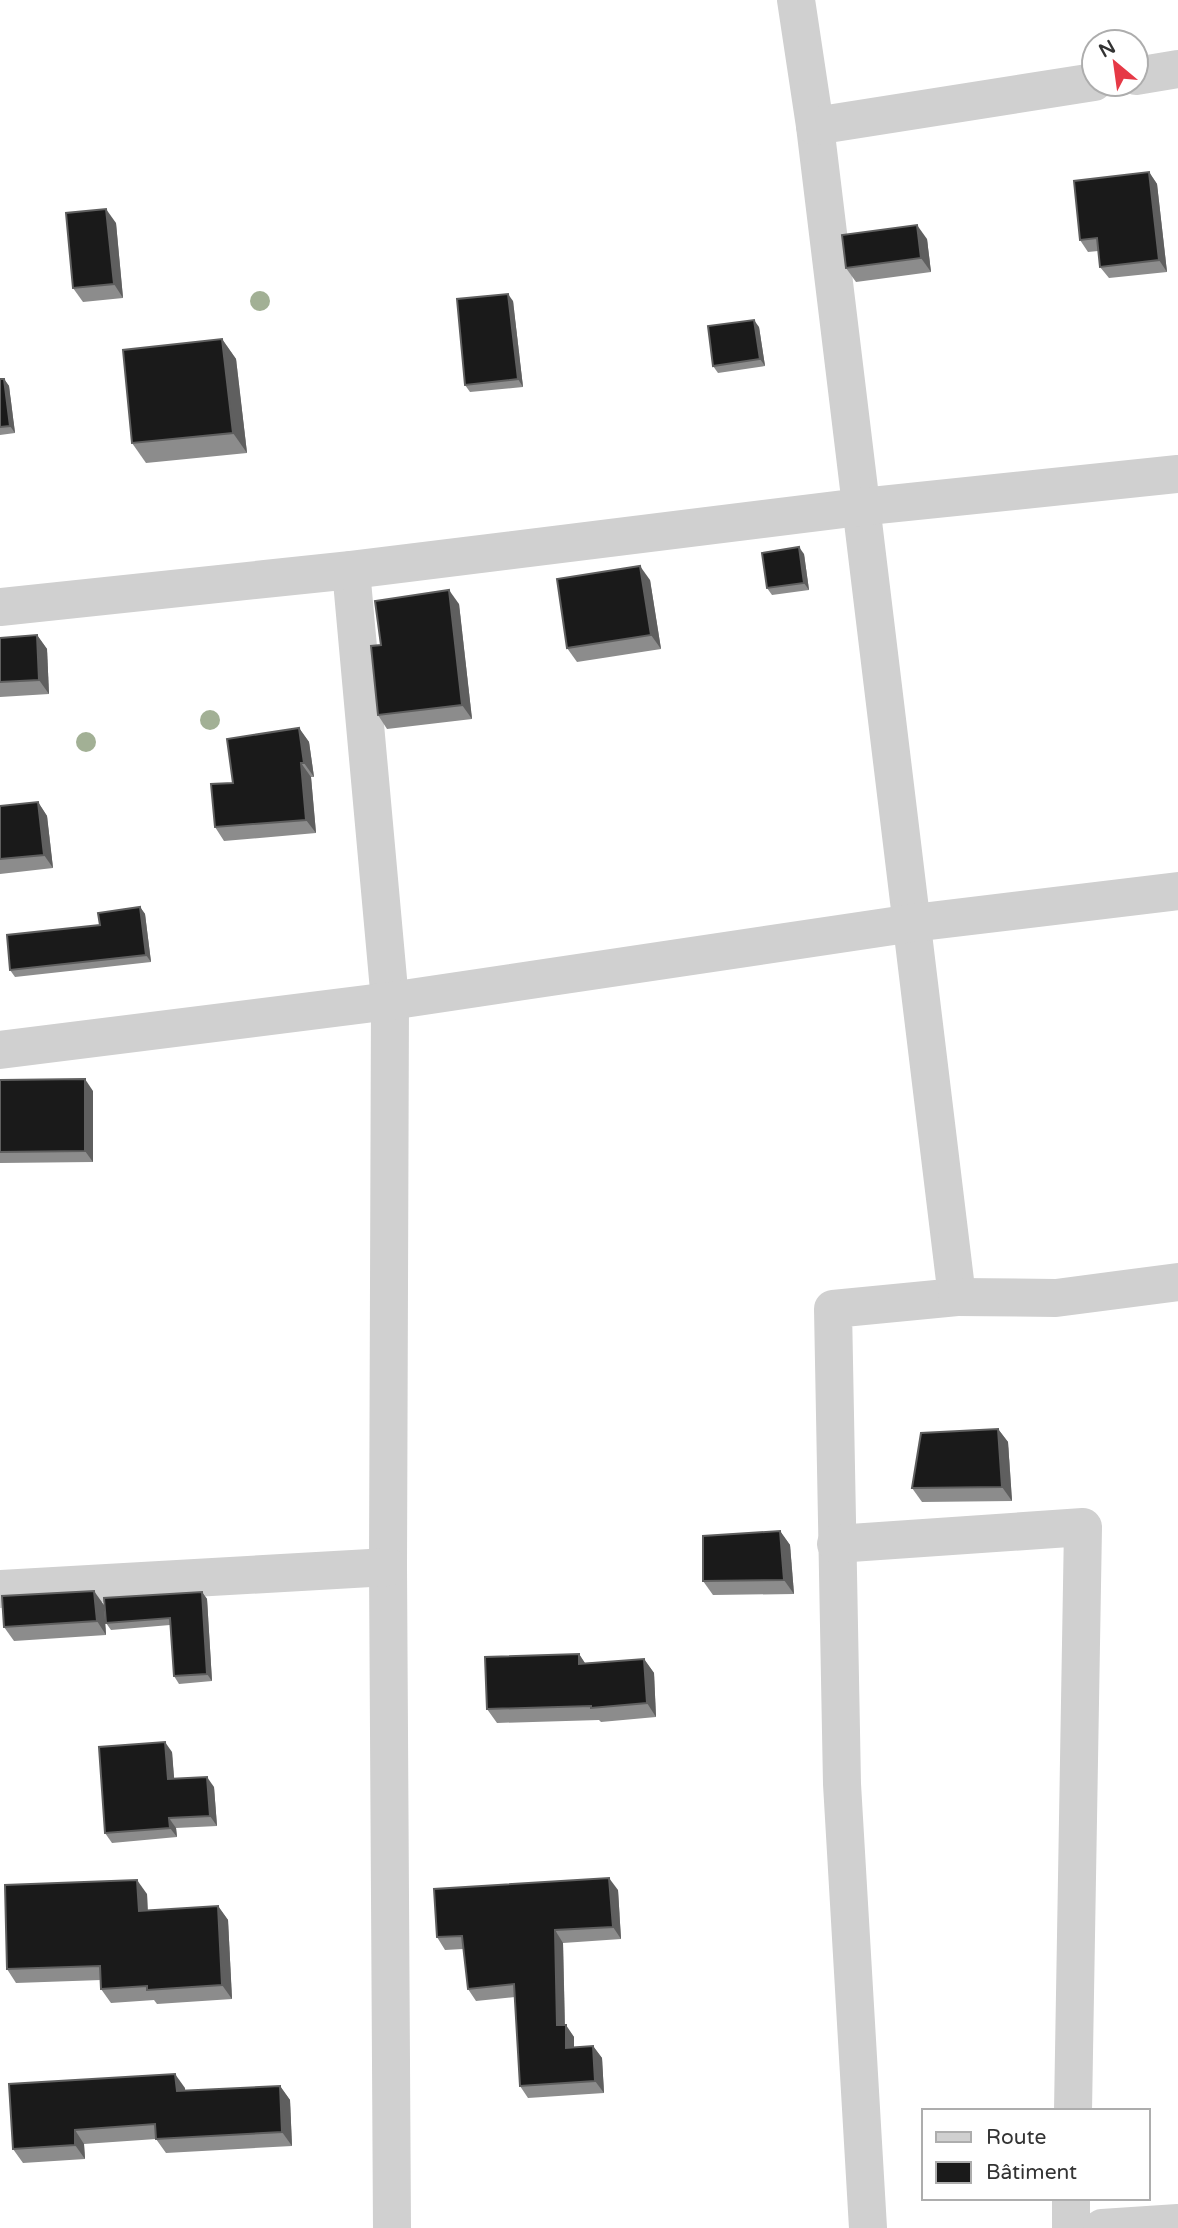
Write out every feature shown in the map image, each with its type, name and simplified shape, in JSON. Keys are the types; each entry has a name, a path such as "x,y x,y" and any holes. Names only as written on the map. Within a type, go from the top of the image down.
{"street":[{"path":"796,0 815,126 957,1297"},
{"path":"1150,74 1178,69"},
{"path":"815,126 1080,84"},
{"path":"0,607 351,570 860,507 1178,474"},
{"path":"351,570 390,1001 388,1567 392,2228"},
{"path":"0,1050 390,1001 913,923 1178,891"},
{"path":"868,2228 842,1784 833,1309 957,1297 1056,1298 1178,1282"},
{"path":"836,1544 1083,1527 1073,2109"},
{"path":"0,1589 388,1567"},
{"path":"1071,2200 1071,2228"},
{"path":"1102,2228 1178,2223"}],"building":[{"path":"1149,172 1159,260 1100,267 1097,238 1080,240 1074,181"},
{"path":"106,209 114,284 73,288 66,213"},
{"path":"917,225 921,258 846,268 842,235"},
{"path":"508,294 518,379 465,385 457,299"},
{"path":"754,320 760,359 713,366 708,326"},
{"path":"222,339 233,433 132,443 123,350"},
{"path":"0,379 4,379 10,426 0,427"},
{"path":"799,547 804,583 767,588 762,553"},
{"path":"640,566 651,635 567,648 557,579"},
{"path":"449,590 462,705 378,715 371,646 381,645 375,601"},
{"path":"37,635 39,680 0,682 0,638"},
{"path":"299,728 304,763 301,763 306,820 215,827 211,784 233,783 227,739"},
{"path":"38,802 44,855 0,859 0,806"},
{"path":"140,907 146,955 10,970 7,935 100,925 98,913"},
{"path":"85,1079 85,1151 0,1152 0,1080"},
{"path":"998,1429 1002,1487 912,1488 921,1433"},
{"path":"780,1531 784,1580 703,1581 703,1536"},
{"path":"94,1591 97,1621 4,1627 2,1596"},
{"path":"202,1592 207,1674 174,1676 170,1618 106,1623 104,1598"},
{"path":"579,1654 579,1664 644,1659 647,1703 591,1708 487,1709 485,1657"},
{"path":"165,1742 168,1779 207,1777 210,1816 169,1818 170,1828 105,1833 99,1747"},
{"path":"609,1878 613,1927 555,1930 557,2025 566,2025 566,2048 593,2046 595,2081 520,2086 514,1984 468,1989 462,1936 437,1937 434,1889"},
{"path":"137,1880 139,1911 218,1906 222,1985 147,1990 147,1986 101,1989 100,1966 7,1969 5,1885"},
{"path":"175,2074 177,2091 280,2086 282,2132 156,2139 155,2124 75,2130 75,2145 13,2149 9,2084"}]}
